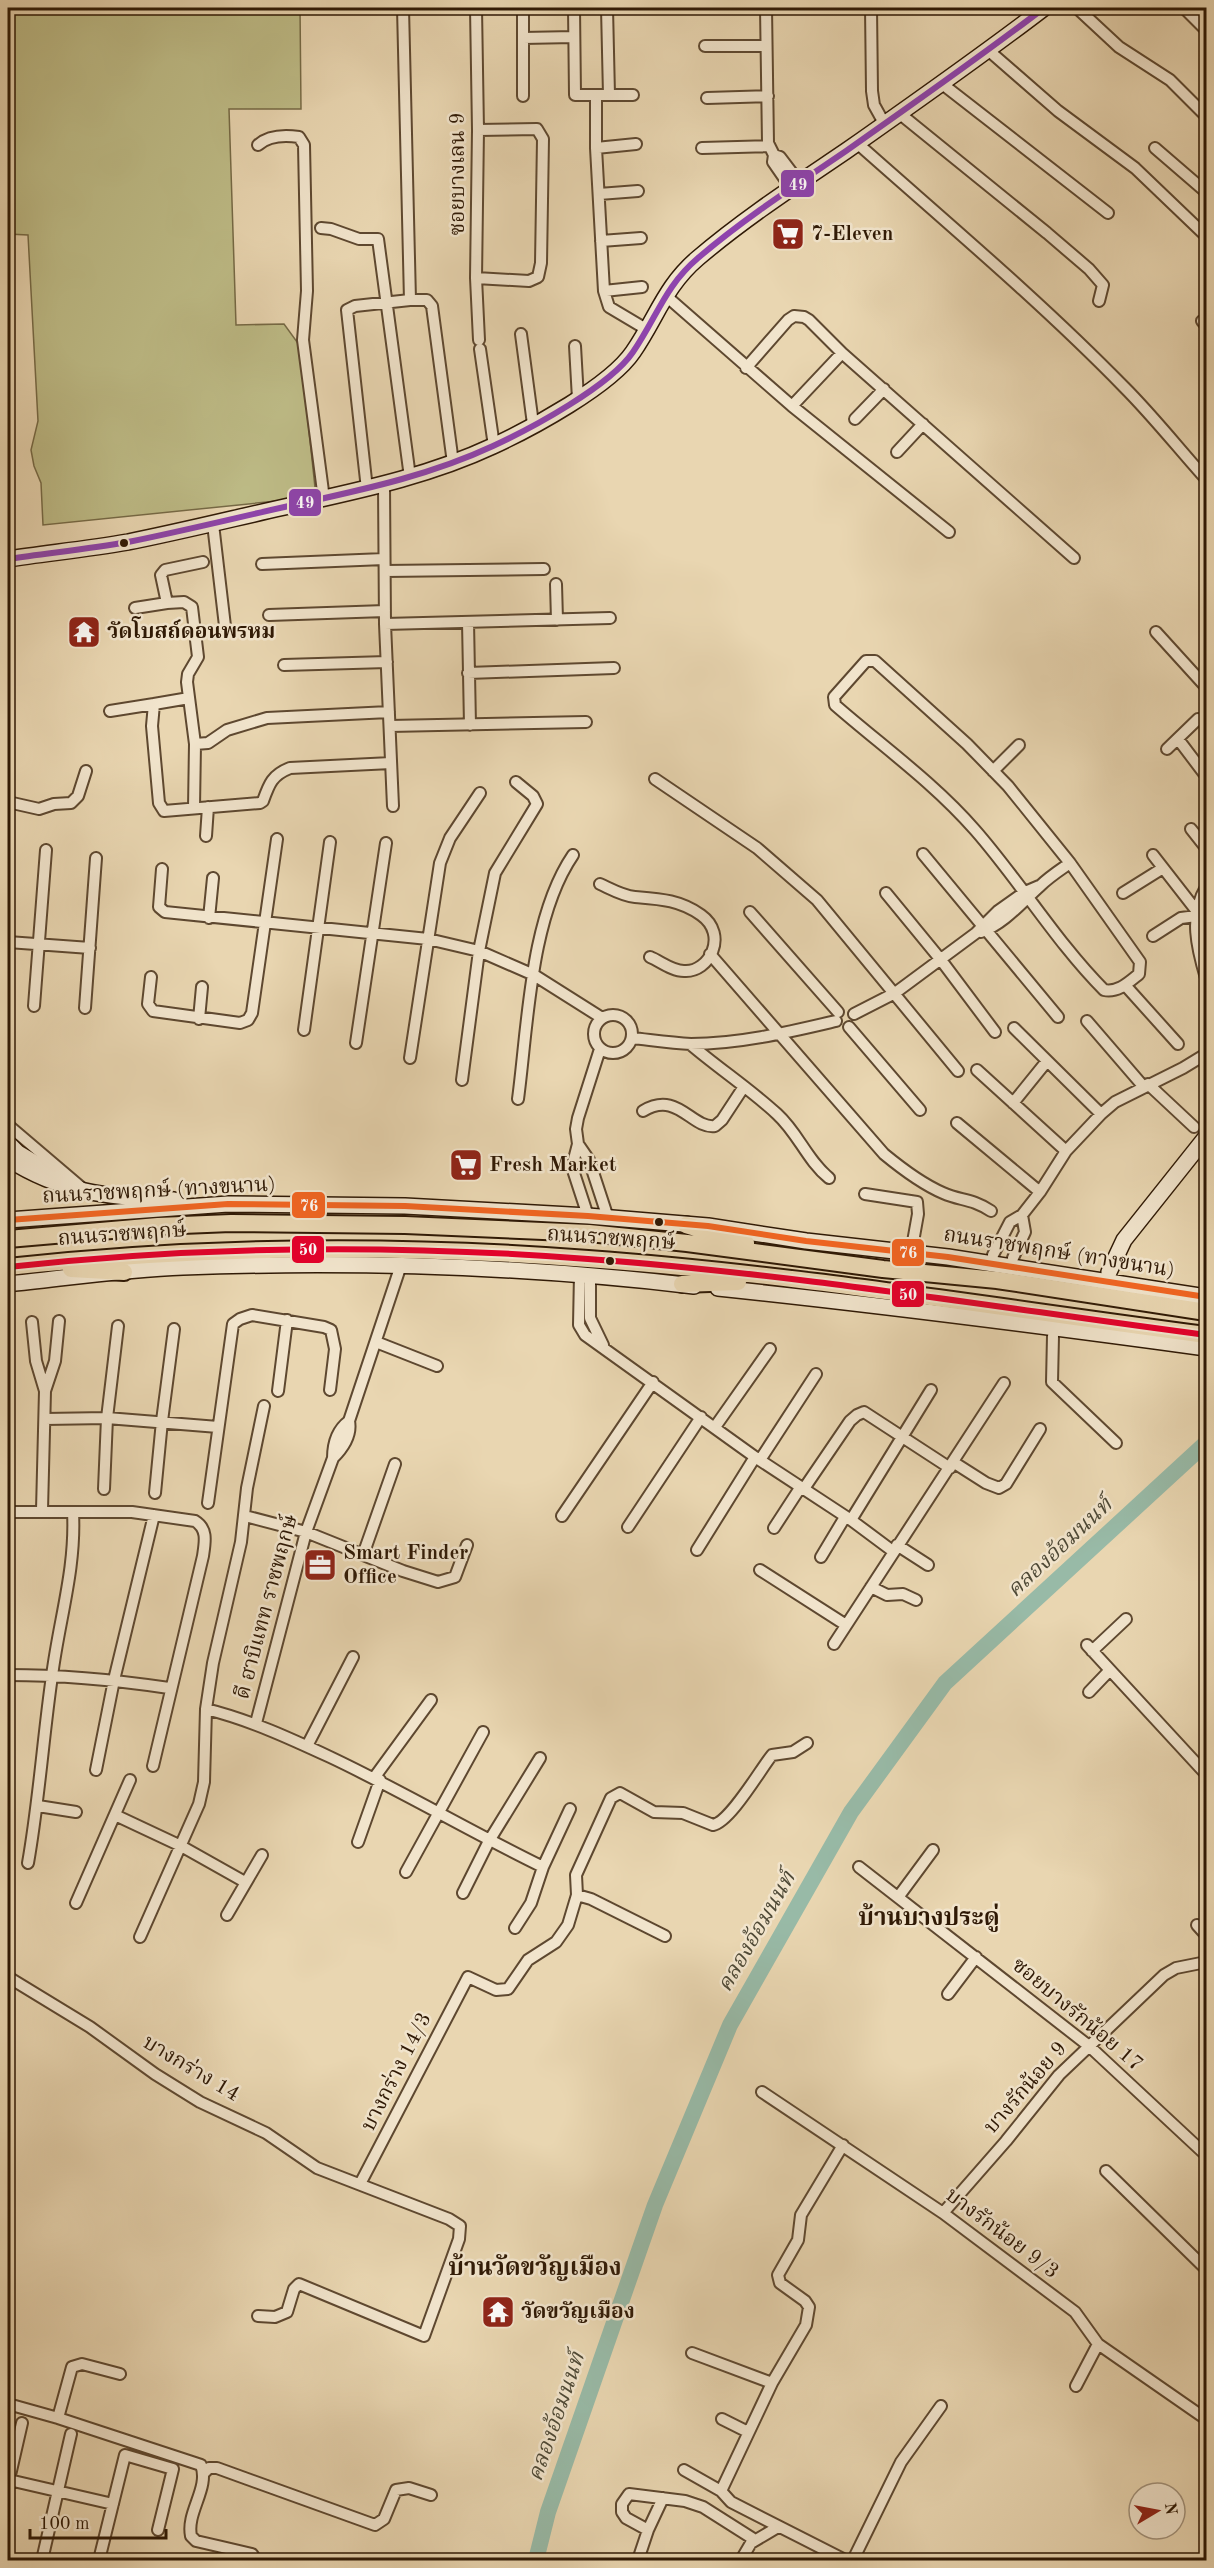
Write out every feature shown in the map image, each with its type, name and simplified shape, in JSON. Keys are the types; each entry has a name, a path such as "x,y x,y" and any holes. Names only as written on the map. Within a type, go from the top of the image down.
{"main road":[{"path":"8,559 125,542 324,499 410,477 494,446 607,380 622,366 680,273 694,261 794,185 857,143 1044,8"},
{"path":"1109,1272 1124,1240 1201,1153 1206,1137"},
{"path":"8,1143 18,1153 63,1180 100,1195"},
{"path":"8,1159 32,1174 63,1187 100,1195 228,1204"},
{"name":"ถนนราชพฤกษ์ (ทางขนาน)","path":"8,1220 228,1204 405,1206 588,1216 686,1225 948,1257 1206,1297"},
{"name":"ถนนราชพฤกษ์","path":"8,1239 158,1226 231,1223 405,1225 589,1233 883,1269 997,1280 1206,1312"},
{"path":"686,1225 792,1257"},
{"name":"ถนนราชพฤกษ์","path":"9,1266 184,1251 404,1250 587,1258 978,1302 1206,1339"},
{"path":"948,1257 993,1255 1206,1287"},
{"path":"8,1284 182,1267 401,1265 585,1275 682,1284 898,1310 971,1316 1172,1343 1206,1339"},
{"path":"9,1266 124,1272"},
{"path":"682,1284 790,1280"},
{"path":"898,1310 965,1324 1206,1356"}],"street":[{"path":"403,8 410,300"},
{"name":"ซอยบางเลน 9","path":"476,8 478,130 476,278 480,345 494,446"},
{"path":"523,8 523,96"},
{"path":"574,8 575,95 633,95"},
{"path":"607,8 609,95"},
{"path":"766,8 771,150 773,162 794,185"},
{"path":"871,8 872,92 874,105 884,123"},
{"path":"1077,8 1119,46 1170,80 1206,116"},
{"path":"1184,8 1206,30"},
{"path":"523,38 574,37"},
{"path":"705,46 766,46"},
{"path":"988,50 1058,111 1136,168 1206,236"},
{"path":"941,83 1108,213"},
{"path":"596,95 596,148 604,291 609,307 646,330"},
{"path":"707,98 768,96"},
{"path":"899,113 1005,197 1089,269 1103,285 1099,302"},
{"path":"476,278 529,281 538,277 541,263 543,139 537,129 478,130"},
{"path":"258,145 266,138 288,136 299,137 304,145 307,291 303,340 324,499"},
{"path":"857,143 1010,278 1095,359 1125,388 1206,479"},
{"path":"596,148 636,144"},
{"path":"702,148 771,150"},
{"path":"1155,148 1206,192"},
{"path":"598,194 638,191"},
{"path":"321,228 331,229 359,239 375,237 378,239 410,477"},
{"path":"601,241 641,238"},
{"path":"604,291 642,287"},
{"path":"665,295 746,368 949,532"},
{"path":"367,489 347,310 355,306 427,300 432,306 453,463"},
{"path":"746,368 794,316 804,316 842,353 1074,558"},
{"path":"521,334 533,424"},
{"path":"575,346 578,399"},
{"path":"792,406 842,353"},
{"path":"855,419 884,389"},
{"path":"897,452 923,424"},
{"path":"384,485 385,624 393,806"},
{"path":"213,524 225,626"},
{"path":"262,564 384,559"},
{"path":"167,603 162,572 203,562"},
{"path":"385,571 544,569"},
{"path":"556,584 557,620"},
{"path":"135,608 184,602 192,607 198,657 188,674 195,744 194,808"},
{"path":"269,615 385,611"},
{"path":"385,624 610,618"},
{"path":"468,622 470,724"},
{"path":"1156,632 1206,687"},
{"path":"866,661 875,661 967,744 993,771 1070,862 1140,962 1139,974 1125,985 1113,991 1104,990 1083,967 974,829 943,797 835,705 834,697 862,664 866,661"},
{"path":"284,665 387,662"},
{"path":"468,673 614,668"},
{"path":"110,711 189,699"},
{"path":"154,704 152,726 161,808 169,811 260,803 263,801 270,780 290,768 391,763"},
{"path":"195,744 208,743 227,730 267,718 389,712"},
{"path":"1167,749 1198,719"},
{"path":"390,726 586,722"},
{"path":"1178,739 1206,775"},
{"path":"993,771 1019,745"},
{"path":"8,802 39,809 71,802 78,796 86,771"},
{"path":"655,779 714,817 788,873 818,900 958,1071"},
{"path":"462,1080 479,951 495,873 537,804 533,796 516,782"},
{"path":"410,1058 440,863 450,838 480,793"},
{"path":"207,836 208,807"},
{"path":"1191,829 1206,848"},
{"path":"151,977 149,1009 240,1023 248,1020 252,1013 277,839"},
{"path":"304,1030 330,842"},
{"path":"356,1043 386,843"},
{"path":"34,1006 46,850"},
{"path":"923,854 981,929 1058,1017"},
{"path":"518,1100 534,975 551,895 559,875 573,855"},
{"path":"1153,855 1196,914 1206,923"},
{"path":"85,1008 96,858"},
{"path":"854,1014 895,993 1070,862"},
{"path":"1123,893 1163,868"},
{"path":"162,869 159,907 172,914 428,939 479,951 534,975 602,1017"},
{"path":"209,918 213,878"},
{"path":"600,884 635,897 666,899 702,916 716,934 717,942 710,954 701,966 691,971 682,972 650,957"},
{"path":"1206,887 1196,914 1196,938 1206,978"},
{"path":"886,893 941,960 995,1032"},
{"path":"750,912 837,1016 842,1027 849,1027 920,1110"},
{"path":"1153,936 1181,918 1196,914"},
{"path":"8,942 90,948"},
{"path":"710,954 782,1034 884,1154 944,1194 978,1202 991,1211"},
{"path":"1125,985 1178,1044"},
{"path":"199,1018 202,987"},
{"path":"632,1038 690,1044 719,1042 782,1034 837,1016 846,1008 854,1014"},
{"path":"849,1027 854,1021 854,1014"},
{"path":"611,1015 624,1018 629,1024 632,1038 620,1052 610,1053 600,1049 594,1038 594,1028 602,1017 611,1015"},
{"path":"1087,1021 1146,1085 1194,1127"},
{"path":"1014,1028 1101,1114"},
{"path":"690,1044 777,1114 797,1135 811,1162 829,1178"},
{"path":"588,1216 572,1167 578,1144 576,1129 578,1118 600,1049"},
{"path":"993,1255 1010,1222 1023,1215 1066,1151 1101,1114 1115,1102 1184,1068 1206,1054"},
{"path":"1013,1103 1047,1061"},
{"path":"977,1070 1066,1151"},
{"path":"643,1111 653,1105 679,1108 706,1125 715,1126 722,1120 743,1088"},
{"path":"957,1122 1040,1192"},
{"path":"8,1125 82,1188"},
{"path":"578,1144 589,1160 608,1218"},
{"path":"865,1194 917,1202 918,1215 911,1253"},
{"path":"1013,1258 1025,1232 1023,1215"},
{"name":"ดี ฮาบิแทท ราชพฤกษ์","path":"264,1406 246,1488 245,1516 213,1663 206,1709 256,1723 306,1532 333,1458 333,1446 341,1427 349,1421 401,1265"},
{"path":"585,1275 590,1318 605,1348 715,1426 757,1459 896,1548 928,1565"},
{"path":"208,1503 233,1324 252,1315 331,1330 335,1349 330,1390"},
{"path":"278,1392 287,1320"},
{"path":"45,1391 55,1361 59,1321"},
{"path":"32,1322 36,1361 45,1391 42,1510"},
{"path":"104,1489 107,1418 118,1326"},
{"path":"155,1493 174,1329"},
{"path":"1053,1336 1052,1382 1116,1443"},
{"path":"376,1342 437,1366"},
{"path":"715,1426 770,1349"},
{"path":"697,1550 816,1374"},
{"path":"562,1515 653,1383"},
{"path":"834,1644 1004,1383"},
{"path":"821,1557 931,1390"},
{"path":"774,1528 857,1415 864,1412 901,1437 999,1488 1006,1484 1040,1429"},
{"path":"628,1527 701,1417"},
{"path":"45,1419 107,1418 218,1427"},
{"path":"363,1555 394,1464"},
{"path":"8,1512 42,1510 132,1512 195,1521 201,1524 205,1532 203,1556 169,1688 153,1766"},
{"path":"28,1863 38,1806 52,1675 73,1566 75,1542 73,1512"},
{"path":"96,1770 114,1680 154,1515"},
{"path":"245,1516 306,1532 438,1582 455,1577 467,1545"},
{"path":"760,1570 846,1625"},
{"path":"871,1587 887,1595 903,1594 916,1600"},
{"path":"1126,1619 1089,1648 1206,1774"},
{"path":"307,1746 353,1657"},
{"path":"1089,1692 1110,1670"},
{"path":"8,1675 52,1675 114,1680 169,1688"},
{"path":"358,1842 377,1779 431,1700"},
{"path":"140,1937 199,1804 204,1782 206,1709"},
{"path":"256,1723 377,1779 489,1841 543,1867"},
{"path":"406,1872 483,1732"},
{"path":"665,1936 591,1899 577,1895 575,1880 577,1870 608,1804 620,1793 654,1812 683,1812 712,1825 717,1824 729,1813 772,1755 793,1752 807,1743"},
{"path":"463,1893 489,1841 540,1758"},
{"path":"75,1903 130,1779"},
{"path":"38,1806 76,1812"},
{"path":"515,1928 537,1892 543,1867 570,1809"},
{"path":"115,1815 181,1846 245,1882"},
{"path":"899,1896 933,1850"},
{"path":"227,1915 262,1856"},
{"name":"ซอยบางรักน้อย 17","path":"859,1867 1089,2046 1206,2155"},
{"name":"บางกร่าง 14/3","path":"360,2184 468,1977 496,1990 508,1989 528,1960 556,1942 568,1925 577,1895"},
{"path":"1197,1925 1206,1935"},
{"path":"948,1994 976,1957"},
{"name":"บางรักน้อย 9","path":"943,2213 1006,2141 1051,2084 1089,2046 1164,1975 1176,1968 1206,1962"},
{"name":"บางกร่าง 14","path":"8,1977 90,2027 155,2074 200,2102 266,2133 317,2168 449,2219 460,2226 459,2239 424,2336 299,2284 294,2289 287,2312 275,2317 258,2316"},
{"name":"บางรักน้อย 9/3","path":"762,2092 943,2213 1075,2312 1098,2344 1206,2420"},
{"path":"721,2491 772,2383 808,2321 809,2307 805,2301 786,2290 780,2283 778,2275 798,2240 801,2216 843,2145"},
{"path":"1106,2171 1206,2269"},
{"path":"1076,2386 1098,2344"},
{"path":"692,2353 772,2383"},
{"path":"58,2418 72,2367 82,2364 120,2374"},
{"path":"8,2404 201,2465 204,2473"},
{"path":"853,2560 901,2462 941,2406"},
{"path":"722,2419 748,2432"},
{"path":"22,2423 8,2482 113,2504"},
{"path":"42,2560 71,2434"},
{"path":"99,2560 125,2455 173,2469 158,2530"},
{"path":"256,2560 252,2554 196,2541 190,2536 192,2518 204,2473 209,2468 217,2468 375,2525 384,2519 396,2490 409,2488 431,2495"},
{"path":"684,2470 721,2491 731,2502 845,2560"},
{"path":"648,2530 626,2518 622,2512 622,2504 629,2494 685,2501 704,2507 755,2540"},
{"path":"639,2557 648,2530 663,2498"},
{"path":"741,2560 755,2540 778,2527"}],"shaded area":[{"path":"8,8 300,8 301,109 229,109 236,325 284,324 300,346 316,497 43,525 41,483 31,450 38,421 28,235 8,234"}],"waterway":[{"name":"คลองอ้อมนนท์","path":"536,2560 548,2512 655,2205 730,2025 851,1812 945,1683 1206,1443"}],"transit line":[{"name":"49","path":"8,559 128,542 378,486 447,465 493,446 528,428 589,392 622,365 633,352 677,280 716,243 1044,8"},
{"name":"76","path":"8,1220 228,1204 405,1206 588,1216 708,1226 806,1241 948,1257 1206,1297"},
{"name":"50","path":"8,1267 152,1255 298,1249 516,1254 743,1273 1206,1335"}],"place":[{"name":"7-Eleven","path":"788,234"},
{"name":"วัดโบสถ์ดอนพรหม","path":"84,632"},
{"name":"Fresh Market","path":"466,1165"},
{"name":"Smart Finder Office","path":"320,1565"},
{"name":"วัดขวัญเมือง","path":"498,2312"}],"district":[{"name":"บ้านบางประดู่","path":"929,1919"},
{"name":"บ้านวัดขวัญเมือง","path":"535,2269"}]}
